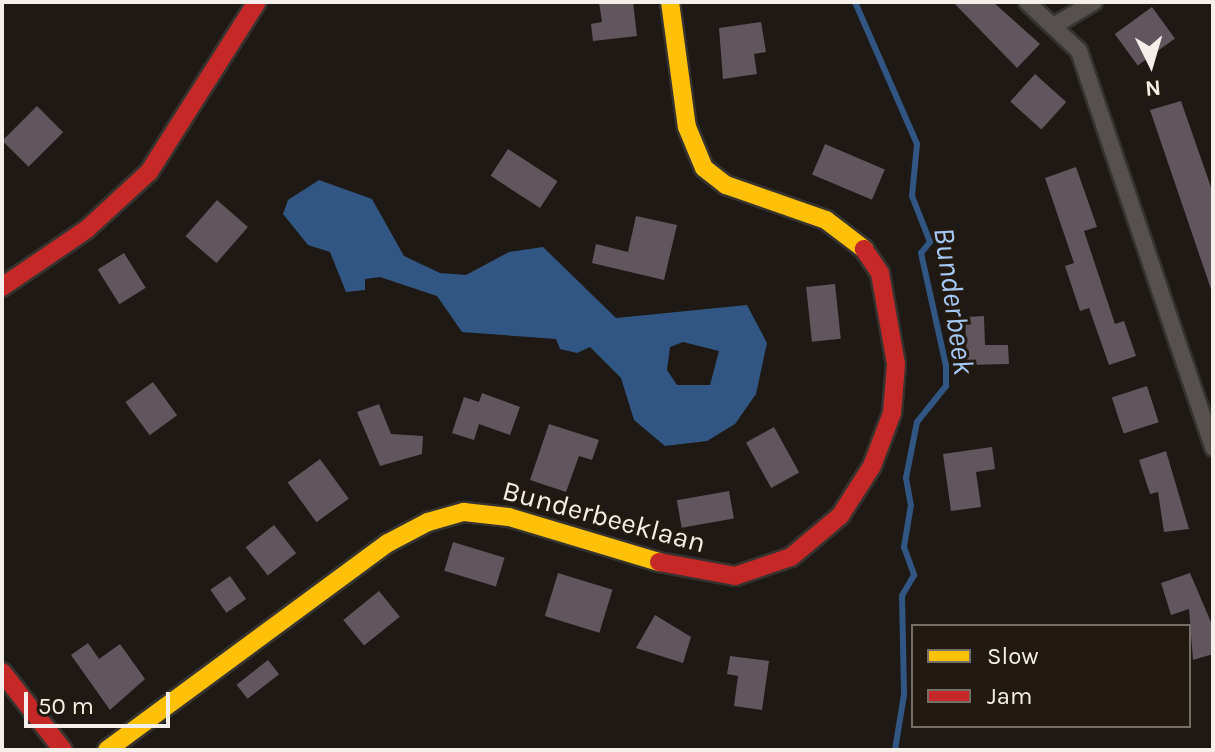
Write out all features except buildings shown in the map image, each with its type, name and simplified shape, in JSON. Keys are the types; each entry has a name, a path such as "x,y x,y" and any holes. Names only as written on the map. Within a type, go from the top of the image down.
{"street":[{"path":"2,287 87,229 149,172 257,2"},
{"name":"Bunderbeeklaan","path":"107,750 388,543 428,522 464,512 509,517 697,574 735,576 791,557 840,516 872,466 892,413 896,364 884,285 860,243 826,220 726,185 704,168 687,127 670,2"},
{"path":"1027,2 1055,25 1079,51 1213,448"},
{"path":"1055,25 1094,2"},
{"path":"2,672 63,750"}],"water":[{"path":"319,180 372,199 404,256 440,273 466,275 509,252 543,247 616,318 747,305 767,343 756,394 735,424 707,441 665,446 634,420 621,378 590,347 577,353 560,349 556,339 462,332 437,296 380,277 365,279 365,290 346,292 330,252 308,245 283,214 288,200","holes":["683,342 719,351 710,385 677,385 667,370 670,347"]}],"waterway":[{"name":"Bunderbeek","path":"855,2 917,144 912,196 930,242 921,253 946,366 946,386 917,422 906,478 911,505 904,547 914,575 902,596 904,695 895,750"}],"traffic: slow":[{"path":"670,2 687,127 704,168 726,185 826,220 864,249"},
{"path":"107,750 388,543 428,522 464,512 509,517 659,562"}],"traffic: jam":[{"path":"2,287 87,229 149,172 257,2"},
{"path":"659,562 735,576 791,557 840,516 872,466 892,413 896,364 880,273 864,249"},
{"path":"2,672 63,750"}]}
